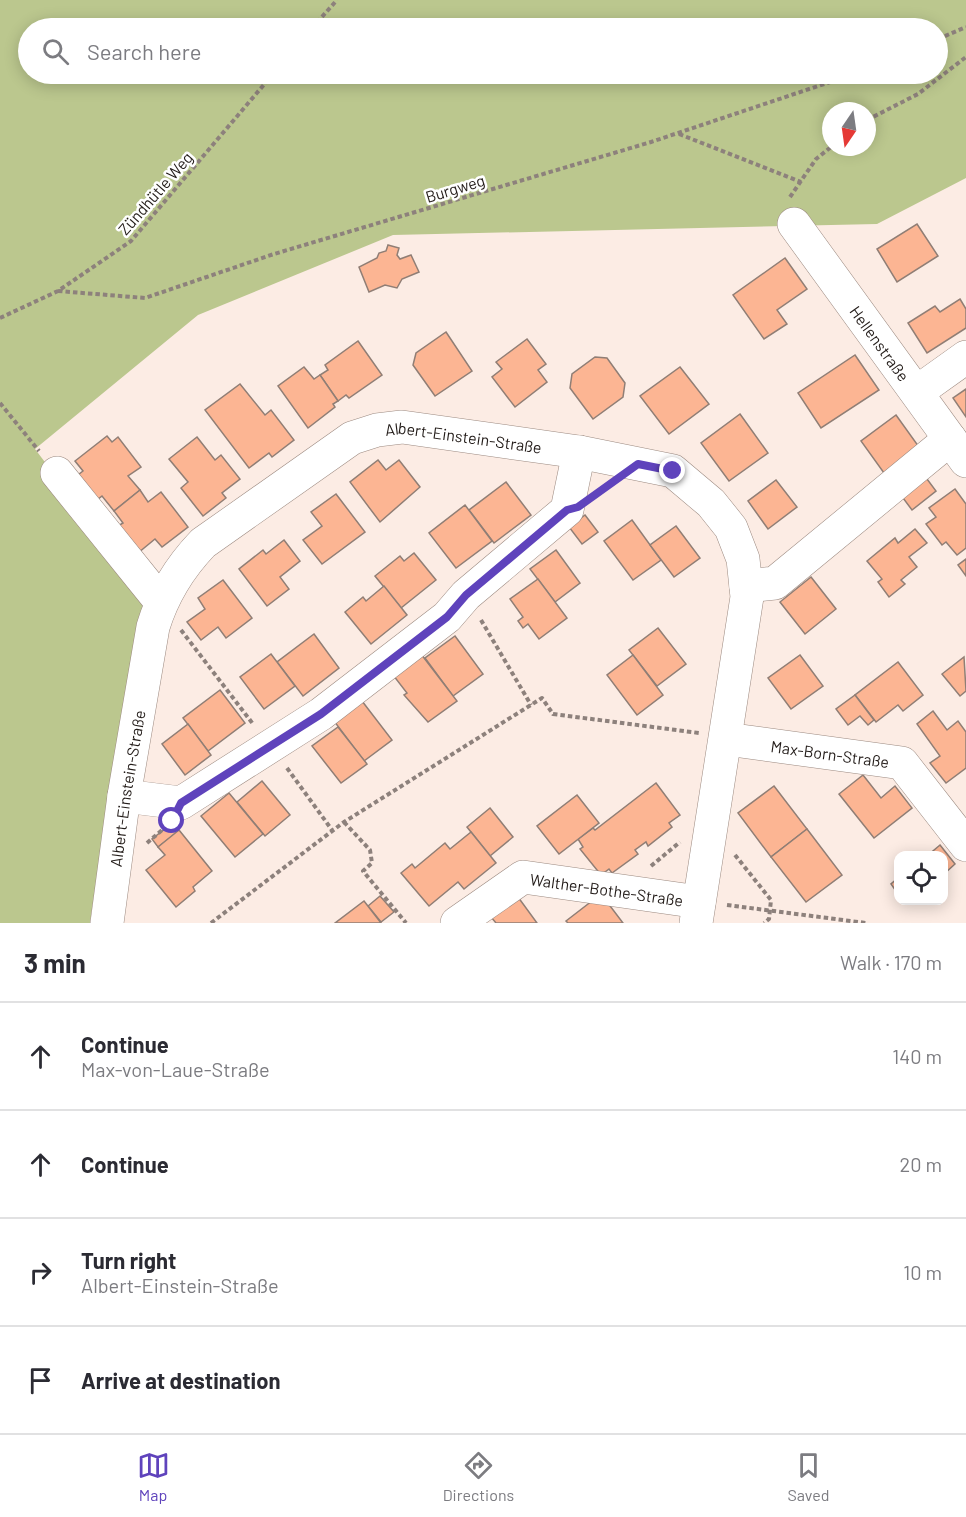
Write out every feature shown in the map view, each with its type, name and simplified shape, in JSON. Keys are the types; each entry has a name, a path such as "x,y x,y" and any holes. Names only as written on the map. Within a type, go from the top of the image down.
{"street":[{"name":"Hellenstraße","path":"794,224 958,450"},
{"path":"917,393 966,357"},
{"name":"Albert-Einstein-Straße","path":"107,923 124,796 153,627 161,602 182,564 203,543 352,438 377,430 402,427 579,452 673,471 711,503 731,528 742,559 747,597 697,913"},
{"path":"746,586 775,583 958,450"},
{"path":"124,796 181,803 321,714 447,617 466,595 567,510 579,452"},
{"path":"57,472 161,602"},
{"name":"Max-Born-Straße","path":"726,739 902,762 966,846"},
{"name":"Walther-Bothe-Straße","path":"457,923 523,877 697,913"}],"path":[{"path":"321,18 337,0"},
{"path":"948,35 966,27"},
{"path":"948,71 966,57"},
{"name":"Zündhütle Weg","path":"0,318 58,291 131,241 264,84"},
{"name":"Burgweg","path":"58,291 145,298 274,254 678,133 825,84"},
{"path":"876,115 918,94 931,84"},
{"path":"678,133 801,182 816,159 822,154"},
{"path":"0,403 57,472"},
{"path":"466,595 531,705"},
{"path":"184,634 251,722"},
{"path":"211,923 332,830 542,698 553,714 694,732 726,739"},
{"path":"298,782 332,830"},
{"path":"115,866 124,862 172,821 181,803"},
{"path":"344,822 370,850 372,862 363,871 406,923"},
{"path":"764,923 769,919 770,910"},
{"path":"697,913 770,910 866,923"}],"green space":[{"path":"0,0 966,0 966,178 877,224 393,235 198,315 35,449 150,601 108,799 90,923 0,923"}],"building":[{"path":"917,224 938,256 897,282 877,249"},
{"path":"388,245 399,248 397,255 400,259 411,255 419,272 402,279 397,288 385,285 369,292 359,267 377,258 379,253 386,251"},
{"path":"785,258 807,289 777,310 787,324 764,339 733,295"},
{"path":"960,299 966,309 966,328 927,353 908,323 935,306 940,312"},
{"path":"446,332 472,371 435,396 413,365 416,353"},
{"path":"527,339 546,364 538,370 547,382 515,407 492,377 502,369 496,362"},
{"path":"358,341 382,375 349,398 346,395 338,401 320,375 328,370 325,365"},
{"path":"855,355 879,390 821,428 798,393"},
{"path":"595,357 607,358 625,383 623,397 593,419 570,388 572,374"},
{"path":"304,367 314,379 320,375 338,401 333,404 335,407 308,428 278,386"},
{"path":"680,367 709,404 669,434 640,396"},
{"path":"240,384 265,415 271,410 294,440 272,457 269,453 249,468 205,410"},
{"path":"966,389 966,417 953,398"},
{"path":"740,414 768,453 729,481 701,443"},
{"path":"896,415 919,447 884,473 861,441"},
{"path":"107,436 112,442 118,437 141,467 128,476 140,490 114,511 102,496 97,500 78,475 83,471 75,461"},
{"path":"197,437 215,460 221,455 240,479 222,493 226,498 203,516 181,488 188,482 169,459"},
{"path":"378,460 386,470 399,460 420,487 380,522 350,482"},
{"path":"924,475 936,491 912,510 900,494"},
{"path":"776,480 797,507 768,529 748,501"},
{"path":"506,482 531,515 494,543 469,510"},
{"path":"955,489 966,504 966,548 957,555 946,542 942,545 926,524 936,517 929,508"},
{"path":"140,490 148,502 161,492 188,527 162,547 155,539 138,553 118,526 123,523 114,511"},
{"path":"336,494 365,532 322,564 303,540 322,526 311,512"},
{"path":"465,505 492,541 456,568 429,533"},
{"path":"585,515 598,532 582,544 569,527"},
{"path":"632,520 661,560 633,580 604,541"},
{"path":"676,526 700,558 674,577 650,545"},
{"path":"915,529 927,543 909,557 917,567 901,580 905,584 889,597 878,582 882,579 867,561 895,538 898,543"},
{"path":"284,540 300,561 280,577 289,589 267,606 239,569 263,550 266,554"},
{"path":"556,550 580,583 555,602 530,569"},
{"path":"414,553 436,580 401,608 375,576 400,556 404,561"},
{"path":"966,559 966,576 958,565"},
{"path":"811,577 836,609 805,634 780,602"},
{"path":"538,579 567,618 539,639 528,624 523,628 518,621 523,617 510,599"},
{"path":"223,580 252,618 226,638 218,627 201,640 187,622 205,609 198,598"},
{"path":"384,586 407,615 371,644 345,612 363,597 366,601"},
{"path":"658,628 686,664 657,686 629,650"},
{"path":"314,634 339,668 303,696 277,662"},
{"path":"455,636 483,674 453,696 425,658"},
{"path":"271,654 295,686 264,709 240,677"},
{"path":"421,654 457,701 428,722 404,695 407,693 393,675"},
{"path":"633,655 663,695 637,715 607,675"},
{"path":"800,655 823,686 791,709 768,678"},
{"path":"964,657 966,691 960,696 942,674"},
{"path":"898,662 923,695 903,711 898,705 876,722 855,695"},
{"path":"220,690 245,723 208,751 183,718"},
{"path":"855,695 874,720 868,725 860,716 848,725 836,709"},
{"path":"362,701 392,740 364,761 334,721"},
{"path":"933,711 947,730 958,721 966,732 966,768 946,783 930,763 940,756 917,724"},
{"path":"188,724 211,755 185,775 162,744"},
{"path":"338,727 367,764 341,783 312,746"},
{"path":"863,775 881,798 895,786 912,808 874,838 839,794"},
{"path":"262,781 290,815 265,836 237,802"},
{"path":"656,783 680,815 669,823 672,827 648,846 646,842 635,850 638,854 612,873 609,869 601,875 580,849 583,847 578,839 593,828 595,830"},
{"path":"774,786 807,829 771,857 738,813"},
{"path":"229,793 263,834 235,857 201,816"},
{"path":"577,795 599,823 559,854 537,826"},
{"path":"490,808 513,837 490,856 467,827"},
{"path":"170,825 176,833 158,847 152,839"},
{"path":"807,829 842,875 806,902 771,857"},
{"path":"179,830 212,871 193,887 195,891 176,907 146,870 165,855 158,847"},
{"path":"471,832 496,863 464,889 458,882 429,906 401,873 412,864 415,868 445,843 450,849"},
{"path":"940,845 945,851 933,851"},
{"path":"948,855 955,864 948,870"},
{"path":"601,894 623,923 568,923 566,921"},
{"path":"380,896 394,912 381,922 368,906"},
{"path":"518,897 537,923 496,923 491,917"},
{"path":"364,901 381,923 335,923"}],"route":[{"path":"172,821 181,803 194,797 321,714 447,617 466,595 567,510 578,507 638,464 673,471"}]}
